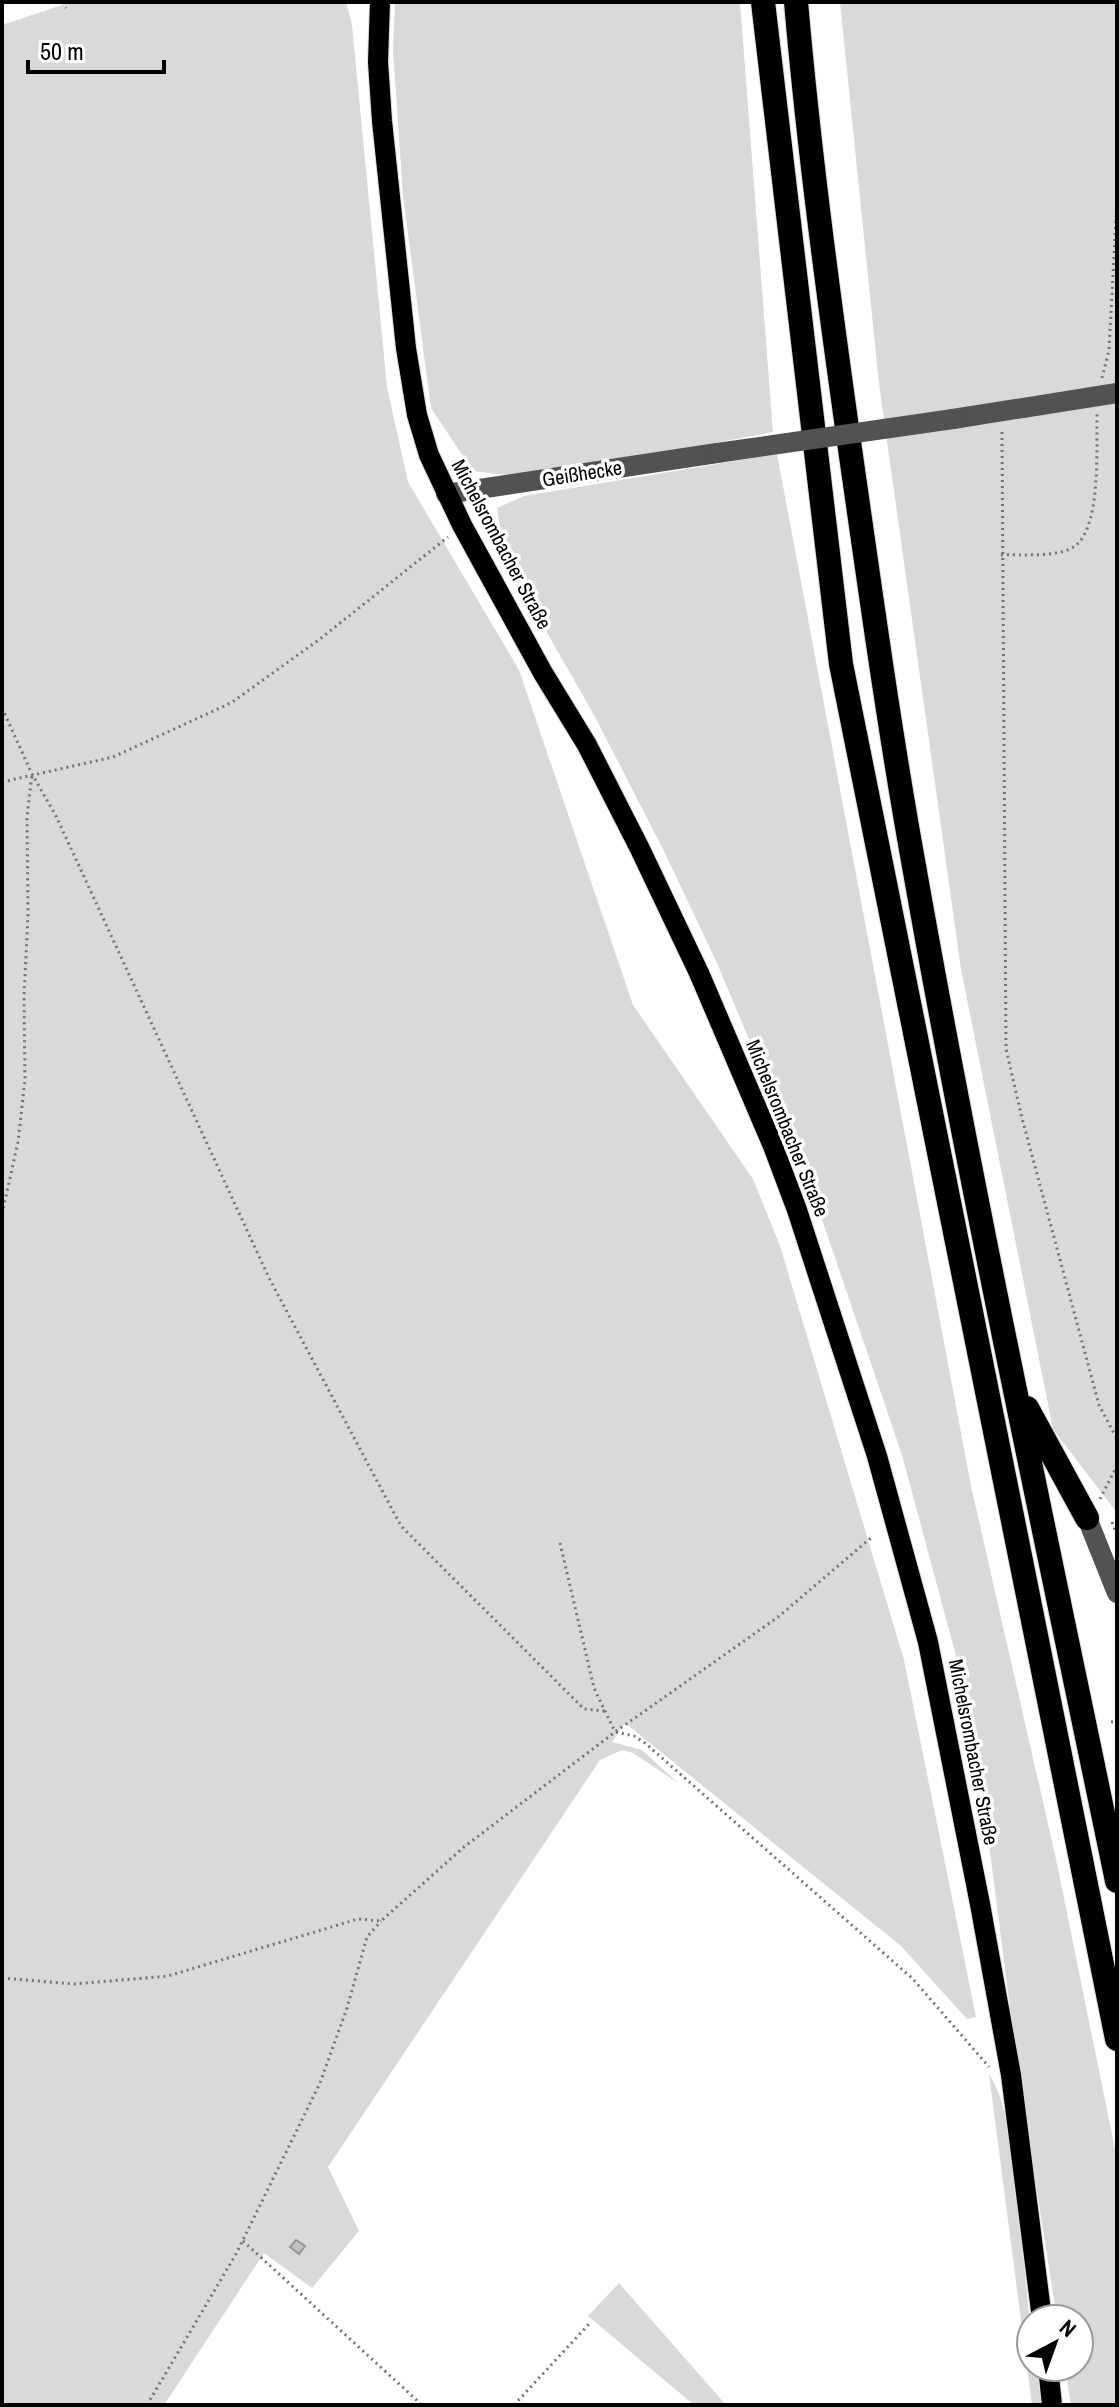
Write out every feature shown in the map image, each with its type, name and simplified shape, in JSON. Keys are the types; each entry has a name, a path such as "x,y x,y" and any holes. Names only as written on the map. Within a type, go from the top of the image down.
{"highway":[{"path":"763,2 841,664 1117,2039"},
{"path":"796,2 814,188 875,630 914,866 1013,1380 1117,1881"},
{"path":"1013,1380 1094,1509"}],"main road":[{"name":"Michelsrombacher Straße","path":"380,2 378,62 382,121 406,348 417,415 429,455 446,494 543,673 587,745 640,849 699,973 797,1210 877,1456 928,1642 1011,2075 1040,2303"},
{"path":"1050,2383 1052,2405"}],"lane":[{"path":"1002,413 1107,395"},
{"name":"Geißhecke","path":"446,494 1002,413"},
{"path":"1094,1509 1117,1593"}],"path":[{"path":"63,2 66,8"},
{"path":"1001,555 1052,553 1075,546 1086,529 1094,495 1107,395 1117,199"},
{"path":"1002,413 1006,1049 1099,1405 1117,1439"},
{"path":"2,782 113,757 231,703 332,630 462,525"},
{"path":"2,708 32,774 56,816 269,1278 401,1526 584,1709 605,1711"},
{"path":"2,1214 18,1142 25,1080 27,817 32,774"},
{"path":"1117,1466 1092,1516 1112,1522 1117,1535"},
{"path":"147,2405 243,2241 320,2083 347,2008 367,1937 464,1847 615,1732 778,1617 872,1537"},
{"path":"560,1543 594,1688 615,1732"},
{"path":"615,1732 634,1736 645,1743 735,1820 913,1979 972,2050 991,2068 1011,2075"},
{"path":"2,1978 74,1984 168,1976 358,1919 381,1921"},
{"path":"243,2241 422,2405"},
{"path":"514,2405 589,2324"}],"shaded area":[{"path":"71,2 346,2 352,25 387,387 408,482 519,670 633,1005 753,1179 780,1246 904,1660 976,2017 967,2019 901,1946 625,1723 612,1742 642,1750 678,1783 633,1753 622,1750 600,1760 328,2167 359,2231 312,2288 264,2253 164,2405 2,2405 2,25"},
{"path":"395,2 740,2 773,432 506,475 473,471 431,408 403,196 393,51"},
{"path":"840,2 1117,2 1117,1513 1053,1429 961,969 879,384"},
{"path":"777,454 971,1486 1056,1859 1117,2159 1117,2405 1071,2405 1068,2383 1095,2383 1095,2303 1054,2303 1018,2070 973,1719 902,1455 811,1187 717,963 594,715 505,559 497,508 524,496"},
{"path":"989,2074 1002,2103 1009,2135 1028,2303 1019,2303"},
{"path":"619,2283 726,2405 694,2405 588,2316"},
{"path":"1029,2383 1039,2383 1041,2405 1032,2405"}],"building":[{"path":"296,2240 305,2246 299,2254 290,2247"}]}
